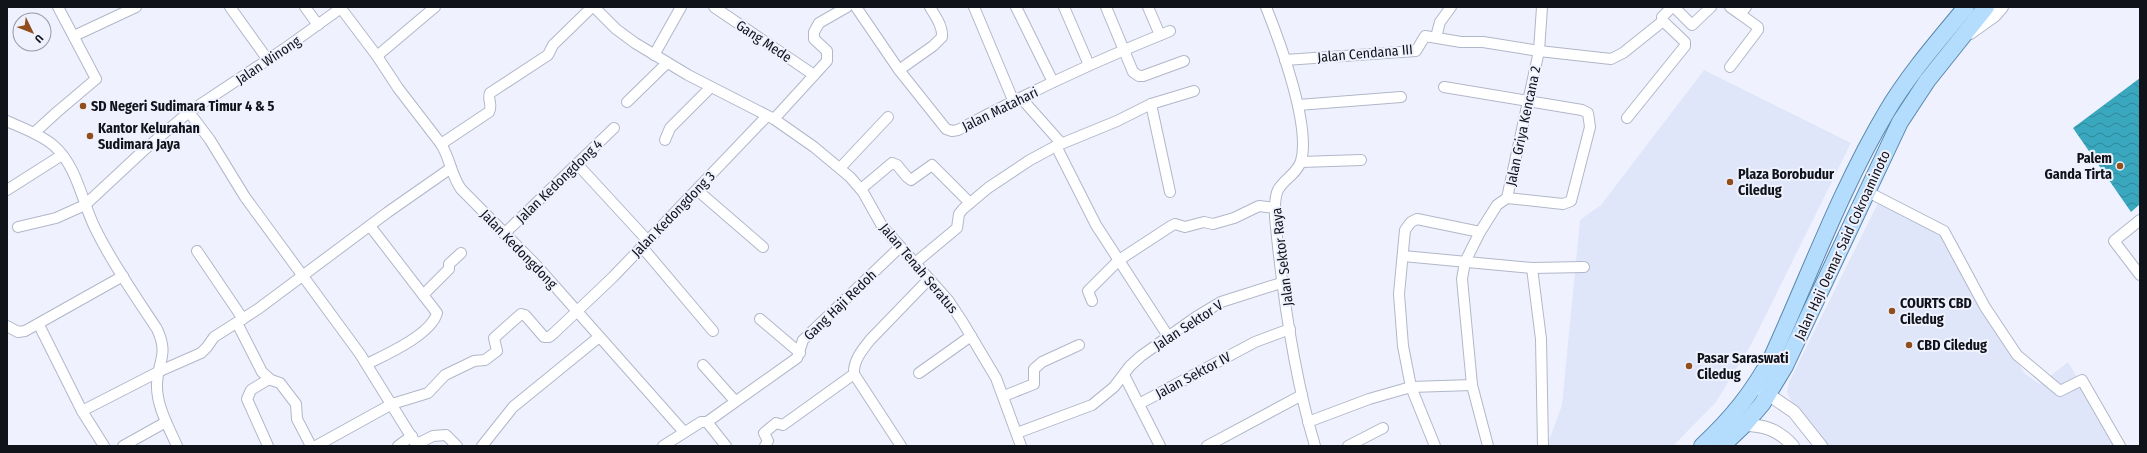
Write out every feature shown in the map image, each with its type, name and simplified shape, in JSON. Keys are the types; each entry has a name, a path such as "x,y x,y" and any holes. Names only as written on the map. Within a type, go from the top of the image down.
{"main road":[{"name":"Jalan Haji Oemar Said Cokroaminoto","path":"1722,446 1744,425 1762,390 1772,357 1859,163 1884,118 1913,73 1966,7"},
{"name":"Jalan Haji Oemar Said Cokroaminoto","path":"1702,446 1762,390 1785,366 1866,191 1900,122 1928,81 1986,7"}],"street":[{"path":"34,133 96,80 58,7"},
{"path":"74,36 136,7"},
{"path":"230,7 268,60"},
{"path":"305,7 318,25"},
{"name":"Jalan Winong","path":"18,226 56,218 85,205 143,151 189,112 268,60 341,7"},
{"name":"Jalan Kedongdong","path":"341,7 377,56 398,88 441,144 446,152 456,182 461,189 536,265 684,432"},
{"path":"377,56 436,7"},
{"path":"441,144 489,112 491,107 488,97 490,93 548,55 553,45 593,7"},
{"name":"Jalan Tenah Seratus","path":"593,7 616,29 654,55 711,87 770,117 814,147 840,168 861,189 882,226 948,300 972,336 996,378 1004,396 1021,446"},
{"path":"654,55 681,7"},
{"name":"Gang Mede","path":"714,7 814,75"},
{"name":"Jalan Kedongdong 3","path":"392,404 428,393 444,375 474,361 485,360 496,352 494,338 521,314 525,315 546,337 554,334 578,312 697,190 827,61 827,51 814,39 816,27 819,23 845,7"},
{"name":"Jalan Matahari","path":"856,7 899,70 949,130 958,130 1017,99 1089,65 1170,31"},
{"path":"899,70 942,37 943,32 939,22 930,7"},
{"path":"974,7 1017,99 1059,144 1096,225 1130,280 1168,336"},
{"path":"1016,7 1053,82"},
{"path":"1064,7 1089,65"},
{"path":"1106,7 1126,50 1130,68 1139,76 1184,61"},
{"path":"1148,7 1160,35"},
{"path":"1266,7 1285,60 1298,105 1302,145 1301,162 1361,160"},
{"path":"1451,7 1440,22 1436,37 1461,42 1483,42 1539,52 1611,59 1623,52 1663,21 1664,14 1673,7 1692,25 1711,7"},
{"name":"Jalan Griya Kencana 2","path":"1488,446 1472,385 1462,280 1465,262 1480,232 1497,205 1507,198 1539,52 1542,7"},
{"path":"1730,7 1743,11 1758,27 1758,30 1730,67"},
{"name":"Jalan Haji Oemar Said Cokroaminoto","path":"1951,25 1956,7"},
{"name":"Jalan Haji Oemar Said Cokroaminoto","path":"1959,40 1994,16 2002,7"},
{"path":"1627,118 1685,46 1685,42 1663,21"},
{"name":"Jalan Cendana III","path":"1285,60 1416,51 1423,36 1436,37"},
{"path":"627,102 667,63"},
{"path":"1444,86 1528,102 1582,110 1588,113 1590,127 1571,201 1563,204 1507,198"},
{"path":"665,140 670,128 711,87"},
{"path":"915,263 957,228 960,212 1007,175 1059,144 1118,121 1151,104 1194,91"},
{"path":"1298,105 1401,97"},
{"path":"1151,104 1170,192"},
{"path":"189,112 210,140 245,197 304,274 367,364 412,436 419,444 433,436 446,435 451,438 457,446"},
{"path":"840,168 888,118"},
{"path":"7,121 34,133 53,145 62,155 76,177 95,230 157,329 162,341 163,355 157,386 166,422 177,446"},
{"name":"Jalan Kedongdong 4","path":"504,234 578,165 614,128"},
{"path":"7,190 62,155"},
{"name":"Jalan Sektor Raya","path":"1301,162 1279,189 1275,208 1290,329 1302,395 1315,446"},
{"path":"861,189 892,164 897,164 911,180 932,165 970,203"},
{"path":"578,165 645,244 713,331"},
{"path":"82,411 160,371 201,353 214,337 240,321 451,168"},
{"path":"697,190 763,247"},
{"path":"1866,191 1944,231 1985,307 2017,355 2060,391 2082,380 2120,446"},
{"path":"1092,301 1088,291 1119,260 1175,224 1185,227 1204,222 1213,224 1234,218 1259,206 1275,208"},
{"path":"1435,446 1411,387 1403,346 1399,294 1405,230 1411,222 1418,219 1480,232"},
{"path":"2140,220 2114,241 2140,275"},
{"path":"367,364 398,349 430,325 436,313 370,226"},
{"name":"Gang Haji Redoh","path":"707,422 797,358 804,338 900,247"},
{"path":"197,251 240,321 257,364 269,379 280,383 296,404 297,419 311,446"},
{"path":"423,295 448,269 449,264 461,253"},
{"path":"1402,256 1532,268 1584,267"},
{"path":"1532,268 1540,339 1543,446"},
{"path":"7,326 18,332 25,331 39,325 123,276"},
{"path":"901,446 854,374 856,362 870,340 929,279"},
{"name":"Jalan Sektor V","path":"1017,433 1092,405 1103,398 1124,376 1130,366 1168,336 1221,302 1284,282"},
{"path":"760,319 800,353"},
{"path":"39,325 82,411 104,446"},
{"name":"Jalan Sektor IV","path":"1160,446 1139,404 1255,342 1290,329"},
{"path":"919,373 972,336"},
{"path":"482,446 513,407 599,337"},
{"path":"1004,396 1034,384 1034,369 1037,365 1079,345"},
{"path":"703,366 735,402"},
{"path":"765,446 768,441 764,434 776,423 783,425 854,374"},
{"path":"1124,376 1139,404"},
{"path":"268,446 247,399 251,390 269,379"},
{"path":"1308,422 1368,398 1411,387 1472,385"},
{"path":"1762,390 1794,412 1821,446"},
{"path":"1207,446 1302,395"},
{"path":"316,446 392,404"},
{"path":"123,446 166,422"},
{"path":"663,446 701,422 707,422 726,446"},
{"path":"1744,425 1757,425 1776,431 1793,446"},
{"path":"1348,446 1383,428"},
{"path":"398,446 412,436"}],"shaded area":[{"path":"1704,70 1851,143 1752,343 1716,402 1673,446 1547,446 1562,405 1580,220 1601,205"},
{"name":"CBD Ciledug","path":"1878,203 1958,242 1973,292 2025,374 2040,384 2068,362 2118,446 1827,446 1791,401 1787,392 1789,382"}],"water":[{"name":"Palem Ganda Tirta","path":"2140,78 2140,204 2131,212 2073,128"}],"place":[{"name":"SD Negeri Sudimara Timur 4 & 5","path":"83,106"},
{"name":"Kantor Kelurahan Sudimara Jaya","path":"90,136"},
{"name":"Palem Ganda Tirta","path":"2120,166"},
{"name":"Plaza Borobudur Ciledug","path":"1730,182"},
{"name":"COURTS CBD Ciledug","path":"1892,311"},
{"name":"CBD Ciledug","path":"1909,345"},
{"name":"Pasar Saraswati Ciledug","path":"1689,366"}]}
